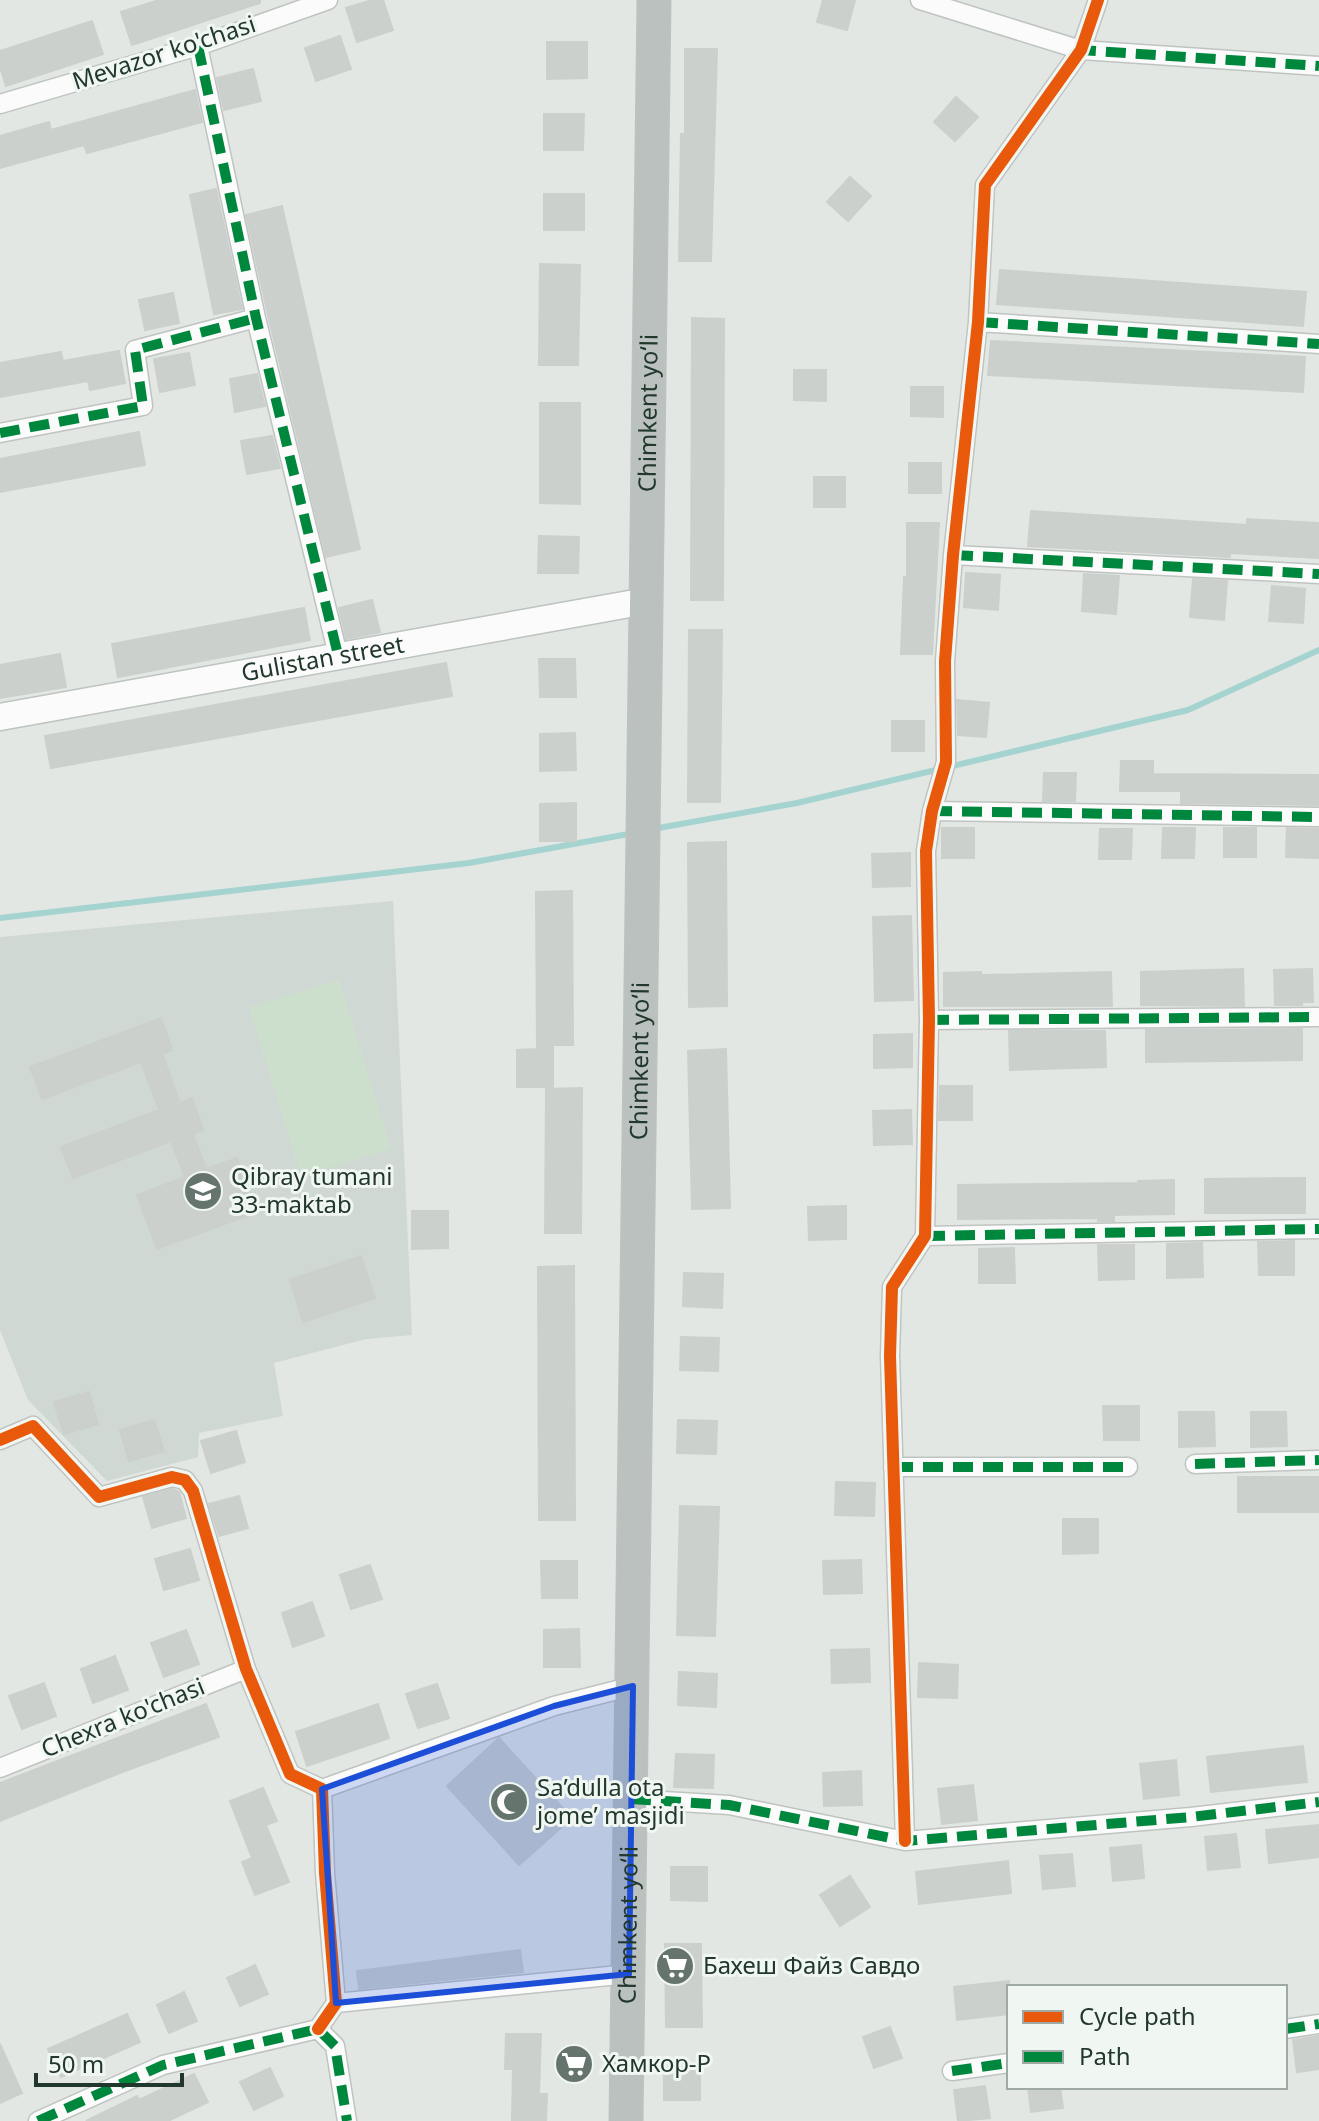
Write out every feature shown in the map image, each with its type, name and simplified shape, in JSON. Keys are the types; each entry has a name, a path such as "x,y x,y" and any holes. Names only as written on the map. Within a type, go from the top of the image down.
{"highway":[{"name":"Chimkent yo‘li","path":"626,2121 654,0"}],"main road":[{"name":"Gulistan street","path":"0,717 646,601"}],"street":[{"name":"Mevazor ko'chasi","path":"0,104 198,46 328,0"},
{"path":"920,0 1081,50 1319,66"},
{"path":"905,1841 890,1356 892,1287 925,1236 929,1020 926,851 932,811 946,762 945,661 978,322 985,185 1081,50 1098,0"},
{"path":"198,46 256,318 338,655"},
{"path":"0,433 143,406 135,350 256,318"},
{"path":"978,322 1319,344"},
{"path":"953,555 1319,574"},
{"path":"932,811 1319,817"},
{"path":"929,1020 1319,1017"},
{"path":"925,1236 1319,1229"},
{"path":"0,1440 33,1426 99,1497 172,1477 185,1480 193,1491 246,1669 290,1774 322,1789 554,1706 633,1686"},
{"path":"1195,1464 1319,1460"},
{"path":"893,1467 1128,1467"},
{"name":"Chexra ko'chasi","path":"0,1768 246,1669"},
{"path":"38,2121 163,2065 318,2029 336,2003 325,1873 322,1789"},
{"path":"631,1799 729,1805 905,1841 1191,1817 1319,1802"},
{"path":"336,2003 629,1974"},
{"path":"1287,2029 1319,2024"},
{"path":"318,2029 335,2046 347,2121"},
{"path":"952,2071 1007,2063"}],"highlighted area":[{"path":"633,1686 629,1974 336,2003 322,1789 554,1706"}],"shaded area":[{"name":"Qibray tumani 33-maktab","path":"393,901 412,1335 366,1339 274,1363 283,1416 199,1433 198,1457 107,1481 28,1400 0,1330 0,937"}],"green space":[{"path":"339,980 391,1149 301,1176 249,1007"}],"building":[{"path":"159,0 260,0 260,3 132,45 121,12"},
{"path":"383,0 393,30 357,42 346,8"},
{"path":"823,0 855,0 847,30 817,22"},
{"path":"92,21 103,54 6,86 0,67 0,51"},
{"path":"340,36 351,69 316,81 305,48"},
{"path":"547,42 587,42 587,78 547,79"},
{"path":"685,49 717,49 711,261 679,261 681,134 685,134"},
{"path":"253,69 261,101 224,110 217,78"},
{"path":"195,90 202,122 87,153 84,145 0,168 0,136 49,122 51,130"},
{"path":"956,97 978,117 955,141 934,122"},
{"path":"544,114 584,114 583,150 544,150"},
{"path":"850,177 871,196 848,221 827,202"},
{"path":"216,189 242,309 214,314 190,195"},
{"path":"544,194 584,194 584,230 544,230"},
{"path":"282,206 360,549 326,557 246,215"},
{"path":"540,264 580,265 578,365 539,365"},
{"path":"1000,270 1306,292 1303,326 997,304"},
{"path":"173,293 179,323 145,330 139,300"},
{"path":"692,318 724,319 723,600 691,600"},
{"path":"991,341 1305,357 1303,392 988,375"},
{"path":"119,351 125,383 90,390 88,381 0,397 0,363 61,352 63,361"},
{"path":"189,353 195,385 160,392 154,359"},
{"path":"794,370 826,370 826,401 794,400"},
{"path":"257,374 265,406 235,412 230,379"},
{"path":"911,387 943,387 943,417 911,416"},
{"path":"540,403 580,403 580,504 540,503"},
{"path":"139,432 145,465 0,492 0,459"},
{"path":"272,436 280,468 247,474 241,441"},
{"path":"909,463 941,463 941,493 909,493"},
{"path":"814,477 845,477 845,507 814,507"},
{"path":"1031,511 1247,525 1247,519 1319,523 1319,558 1230,553 1230,557 1028,546"},
{"path":"907,523 939,523 932,654 901,654 904,577 907,577"},
{"path":"539,536 579,537 578,573 538,573"},
{"path":"966,573 1000,575 998,610 964,607"},
{"path":"1084,574 1119,576 1116,614 1082,611"},
{"path":"1193,579 1227,581 1224,620 1190,617"},
{"path":"1272,586 1305,589 1303,623 1269,621"},
{"path":"372,600 380,632 346,639 339,608"},
{"path":"304,608 310,640 118,677 112,644"},
{"path":"689,630 722,630 720,802 688,802"},
{"path":"60,654 66,687 0,698 0,665"},
{"path":"539,659 575,659 576,697 540,697"},
{"path":"446,663 452,696 51,768 45,736"},
{"path":"957,700 989,703 986,737 958,735"},
{"path":"892,721 924,721 924,751 892,751"},
{"path":"575,733 576,770 540,771 540,734"},
{"path":"1121,761 1153,761 1153,774 1319,775 1319,805 1181,803 1181,791 1120,791"},
{"path":"1044,773 1076,773 1075,801 1043,801"},
{"path":"576,803 576,841 540,841 540,804"},
{"path":"942,828 974,828 974,858 942,858"},
{"path":"1163,828 1195,828 1194,858 1162,858"},
{"path":"1224,828 1256,828 1256,857 1224,857"},
{"path":"1287,828 1318,829 1318,858 1286,857"},
{"path":"1100,829 1132,829 1131,859 1099,859"},
{"path":"726,842 727,1006 689,1007 688,843"},
{"path":"910,853 910,886 873,887 872,854"},
{"path":"572,891 573,1045 553,1045 553,1087 517,1087 517,1050 537,1049 536,892"},
{"path":"911,916 913,1000 875,1001 873,917"},
{"path":"1243,969 1244,1006 1141,1005 1141,972"},
{"path":"1312,969 1313,1002 1275,1005 1274,970"},
{"path":"981,972 981,975 1111,972 1112,1006 944,1006 944,973"},
{"path":"161,1018 172,1050 162,1054 180,1103 192,1098 203,1130 193,1134 206,1169 237,1158 257,1212 157,1249 137,1195 185,1177 171,1141 73,1178 61,1147 159,1110 141,1062 42,1099 30,1067"},
{"path":"1302,1029 1302,1060 1146,1062 1146,1030"},
{"path":"1009,1031 1105,1031 1106,1067 1010,1070"},
{"path":"912,1034 912,1067 874,1068 874,1035"},
{"path":"726,1049 730,1208 692,1209 688,1051"},
{"path":"940,1086 972,1086 972,1120 939,1120"},
{"path":"582,1088 581,1233 545,1233 546,1089"},
{"path":"911,1110 912,1144 874,1145 873,1111"},
{"path":"1305,1178 1305,1213 1205,1213 1205,1179"},
{"path":"1174,1180 1174,1214 1114,1215 1114,1221 1098,1221 1098,1218 958,1219 958,1185"},
{"path":"846,1206 846,1239 809,1240 808,1207"},
{"path":"412,1211 448,1211 448,1248 412,1249"},
{"path":"1294,1241 1294,1275 1259,1275 1258,1242"},
{"path":"1202,1243 1203,1277 1167,1278 1167,1244"},
{"path":"1098,1245 1134,1245 1134,1279 1099,1280"},
{"path":"1014,1248 1015,1283 979,1283 979,1249"},
{"path":"361,1256 375,1298 303,1322 290,1280"},
{"path":"574,1266 575,1520 539,1520 538,1267"},
{"path":"684,1273 723,1274 722,1308 683,1306"},
{"path":"681,1337 719,1338 718,1371 680,1370"},
{"path":"89,1392 98,1424 64,1434 54,1402"},
{"path":"1103,1406 1139,1406 1139,1440 1104,1440"},
{"path":"1179,1412 1214,1412 1215,1446 1179,1447"},
{"path":"1251,1412 1286,1412 1287,1446 1251,1447"},
{"path":"154,1420 164,1451 129,1461 120,1430"},
{"path":"678,1420 717,1421 716,1454 677,1453"},
{"path":"236,1431 245,1462 211,1473 201,1441"},
{"path":"1238,1477 1319,1477 1319,1512 1238,1512"},
{"path":"836,1482 875,1483 874,1516 835,1515"},
{"path":"172,1489 179,1492 186,1518 152,1528 143,1497"},
{"path":"239,1496 248,1528 219,1536 209,1504"},
{"path":"680,1506 719,1507 715,1636 677,1635"},
{"path":"1063,1519 1098,1519 1098,1553 1063,1554"},
{"path":"190,1549 199,1580 164,1590 155,1559"},
{"path":"861,1560 862,1593 824,1594 823,1561"},
{"path":"541,1561 577,1561 577,1598 542,1598"},
{"path":"370,1565 382,1599 351,1609 340,1575"},
{"path":"312,1602 324,1636 293,1647 282,1613"},
{"path":"579,1629 580,1667 544,1667 544,1630"},
{"path":"186,1630 199,1664 164,1677 151,1643"},
{"path":"869,1649 870,1682 832,1683 831,1650"},
{"path":"115,1656 128,1690 93,1703 81,1669"},
{"path":"919,1663 958,1665 957,1698 918,1697"},
{"path":"679,1672 717,1674 716,1707 678,1705"},
{"path":"44,1683 56,1716 22,1729 9,1696"},
{"path":"437,1684 449,1718 418,1728 406,1694"},
{"path":"206,1704 219,1737 0,1821 0,1783"},
{"path":"378,1704 389,1738 307,1766 296,1732"},
{"name":"Sa’dulla ota jome’ masjidi","path":"499,1738 572,1818 519,1865 447,1786"},
{"path":"1303,1746 1307,1782 1211,1792 1207,1757"},
{"path":"676,1754 714,1755 713,1788 674,1787"},
{"path":"1176,1760 1179,1795 1144,1799 1140,1764"},
{"path":"861,1771 862,1805 824,1806 823,1773"},
{"path":"973,1785 977,1820 942,1824 938,1789"},
{"path":"263,1788 277,1821 266,1825 289,1882 255,1895 242,1862 252,1858 230,1801"},
{"path":"1319,1825 1319,1857 1269,1863 1266,1830"},
{"path":"1236,1834 1240,1867 1208,1870 1205,1837"},
{"path":"1141,1845 1144,1878 1113,1881 1110,1848"},
{"path":"1072,1854 1075,1886 1043,1889 1040,1856"},
{"path":"1008,1861 1011,1893 919,1904 916,1872"},
{"path":"671,1867 707,1867 707,1901 671,1900"},
{"path":"850,1876 870,1907 840,1926 820,1895"},
{"path":"665,1944 701,1944 702,2027 666,2027"},
{"path":"520,1950 523,1972 359,1989 357,1971"},
{"path":"255,1965 268,1994 240,2006 227,1978"},
{"path":"1009,1981 1007,2014 957,2020 954,1987"},
{"path":"184,1992 197,2021 169,2033 157,2005"},
{"path":"127,2014 140,2042 61,2077 48,2049"},
{"path":"890,2027 902,2058 874,2068 863,2037"},
{"path":"506,2034 541,2034 539,2094 547,2094 546,2121 512,2121 513,2069 505,2069"},
{"path":"1319,2036 1319,2069 1297,2072 1293,2040"},
{"path":"0,2044 22,2093 0,2103"},
{"path":"664,2067 700,2067 700,2100 664,2100"},
{"path":"270,2068 283,2096 254,2110 240,2082"},
{"path":"194,2074 208,2102 168,2121 86,2121 137,2096 139,2100"},
{"path":"985,2086 990,2118 958,2121 954,2090"},
{"path":"1028,2089 1060,2089 1063,2108 1031,2112"}],"waterway":[{"path":"653,829 797,803 1188,710 1319,650"},
{"path":"0,918 469,863 634,833"}],"marked path":[{"path":"1082,45 1081,50 1319,66"},
{"path":"198,46 256,318 338,655"},
{"path":"0,433 143,406 135,350 256,318"},
{"path":"978,322 1319,344"},
{"path":"953,555 1319,574"},
{"path":"932,811 1319,817"},
{"path":"929,1020 1319,1017"},
{"path":"925,1236 1319,1229"},
{"path":"1195,1464 1319,1460"},
{"path":"893,1467 1128,1467"},
{"path":"631,1799 729,1805 905,1841 1191,1817 1319,1802"},
{"path":"1287,2029 1319,2024"},
{"path":"38,2121 163,2065 318,2029 335,2046 347,2121"},
{"path":"952,2071 1007,2063"}],"cycle path":[{"path":"905,1841 890,1356 892,1287 925,1236 929,1020 926,851 932,811 946,762 945,661 978,322 985,185 1081,50 1098,0"},
{"path":"0,1440 33,1426 99,1497 172,1477 185,1480 193,1491 246,1669 290,1774 322,1789 325,1873 336,2003 318,2029"}],"place":[{"name":"Qibray tumani 33-maktab","path":"203,1191"},
{"name":"Sa’dulla ota jome’ masjidi","path":"509,1802"},
{"name":"Бахеш Файз Савдо","path":"675,1966"},
{"name":"Хамкор-Р","path":"574,2064"}]}
